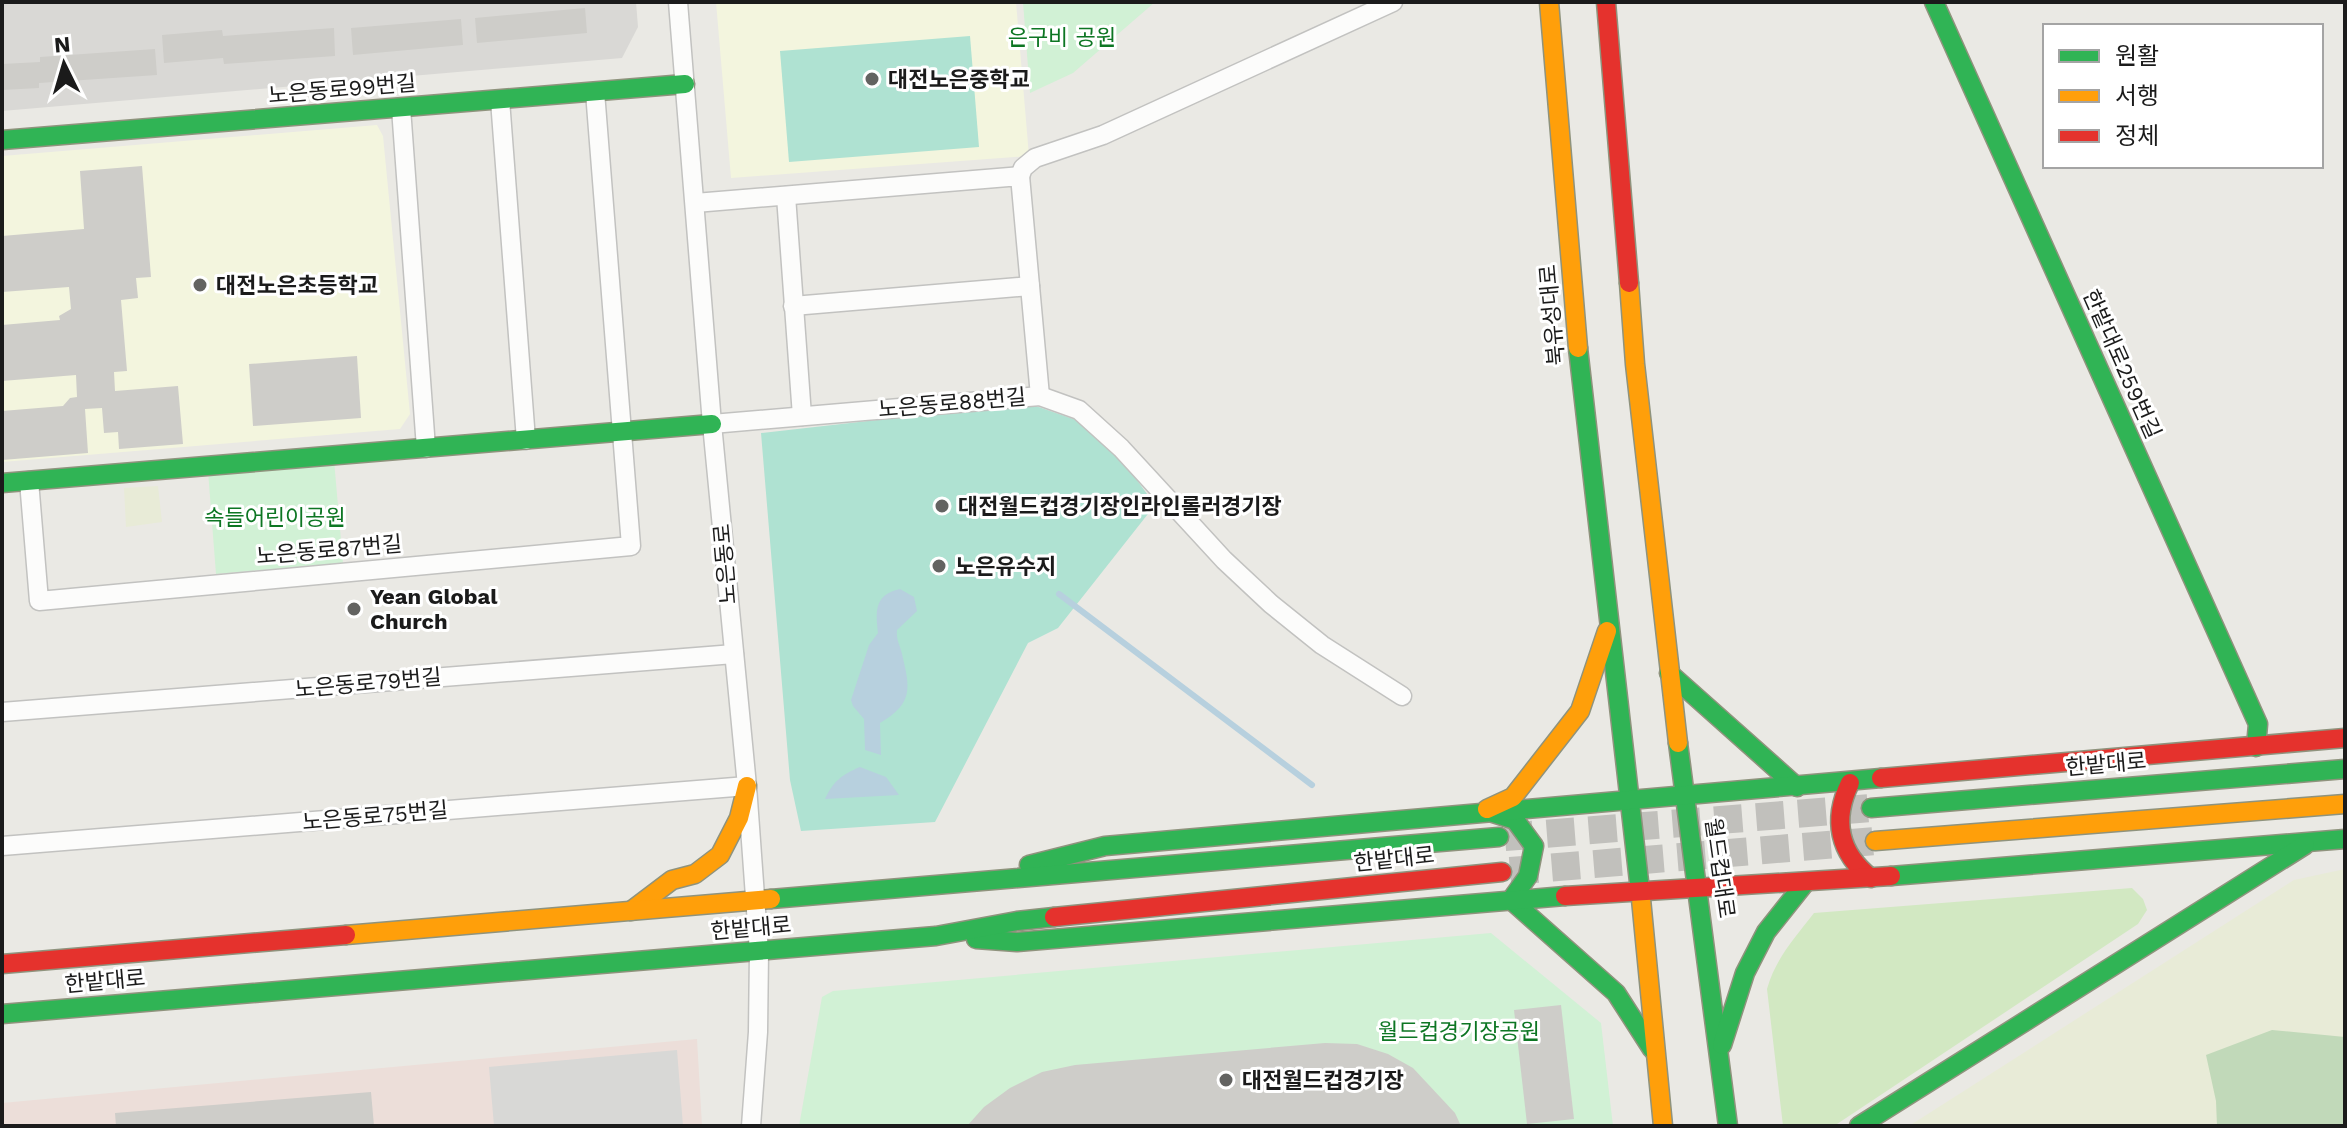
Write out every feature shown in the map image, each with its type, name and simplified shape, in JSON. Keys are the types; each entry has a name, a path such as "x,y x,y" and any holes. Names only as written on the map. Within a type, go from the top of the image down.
{"main road":[{"name":"북유성대로","path":"1549,2 1575,322 1610,623"},
{"name":"월드컵대로","path":"1606,2 1635,364 1669,673 1728,1126"},
{"name":"한밭대로259번길","path":"1934,2 2258,724 2256,747"},
{"name":"노은동로99번길","path":"2,140 685,84"},
{"path":"2,483 712,424"},
{"path":"1610,623 1641,891 1663,1126"},
{"path":"1471,815 1513,797 1580,711 1610,623"},
{"path":"1669,673 1797,787"},
{"path":"947,886 1105,846 2345,738"},
{"name":"한밭대로","path":"1871,808 2345,769"},
{"path":"1850,783 1840,805 1841,842 1853,864 1871,878"},
{"path":"631,911 672,880 695,874 720,855 739,818 747,786"},
{"path":"1875,841 2345,804"},
{"path":"1493,813 1515,820 1534,846 1530,873 1521,891 1511,900"},
{"name":"한밭대로","path":"2,964 1499,837"},
{"path":"936,936 1017,942 1511,900 1805,883 2345,839"},
{"path":"1859,1126 2309,842"},
{"name":"한밭대로","path":"2,1014 936,936 1017,921 1502,872"},
{"path":"1720,1053 1745,973 1766,932 1805,883"},
{"path":"1511,900 1616,993 1656,1056"}],"street":[{"name":"노은동로","path":"678,2 759,952 758,1032 751,1126"},
{"path":"695,203 1020,176 1023,168 1035,158 1103,135 1393,2"},
{"name":"노은동로87번길","path":"29,481 39,601 631,546 595,92"},
{"path":"500,100 526,440"},
{"path":"401,108 426,448"},
{"name":"노은동로88번길","path":"712,424 1040,396 1020,176"},
{"path":"786,196 802,416"},
{"path":"793,306 1030,286"},
{"path":"1040,396 1079,410 1121,448 1224,560 1271,604 1322,645 1402,696"},
{"name":"노은동로79번길","path":"2,712 734,654"},
{"name":"노은동로75번길","path":"2,846 747,786"}],"shaded area":[{"path":"2,2 636,2 638,27 622,58 2,111"},
{"name":"대전노은중학교","path":"716,2 1016,2 1029,156 731,178"},
{"name":"대전노은초등학교","path":"377,125 383,136 410,414 400,429 2,462 2,156"},
{"path":"158,486 162,522 126,527 124,488"},
{"path":"2345,869 2345,1126 1909,1126 2294,880"},
{"path":"2272,1030 2345,1037 2345,1126 2217,1126 2216,1101 2206,1055"},
{"path":"697,1039 702,1126 2,1126 2,1103"},
{"path":"677,1050 683,1126 494,1126 489,1067"}],"green space":[{"name":"은구비 공원","path":"1023,2 1155,2 1073,73 1030,93"},
{"path":"970,36 979,147 789,162 780,51"},
{"name":"노은유수지","path":"1027,403 1082,422 1121,458 1155,505 1058,628 1028,643 935,822 801,831 790,780 761,433"},
{"name":"속들어린이공원","path":"334,460 343,563 216,574 208,471"},
{"path":"2132,888 2143,899 2147,910 2138,924 1834,1126 1783,1126 1767,989 1781,958 1814,913"},
{"name":"월드컵경기장공원","path":"1491,933 1601,1023 1613,1126 799,1126 822,997 833,991"}],"water":[{"path":"900,589 914,597 917,611 897,630 907,676 907,694 899,709 880,723 881,755 865,750 864,719 851,700 869,645 878,633 878,606 885,596"},
{"path":"860,767 886,777 899,795 825,799 839,779"}],"building":[{"path":"585,8 587,33 477,43 475,18"},
{"path":"461,19 463,45 353,55 351,28"},
{"path":"334,28 335,56 224,64 223,58 164,63 162,35 222,30 223,36"},
{"path":"155,49 157,75 39,83 39,88 2,90 2,64 40,62 40,57"},
{"path":"142,166 151,277 136,278 138,298 121,300 127,371 114,372 115,391 178,386 183,444 119,449 118,432 104,433 102,408 85,409 88,453 2,460 2,411 63,406 70,398 77,397 76,375 2,381 2,325 60,320 59,316 71,309 69,287 2,292 2,236 84,229 80,171"},
{"path":"357,356 361,418 253,426 249,364"},
{"path":"1561,1005 1574,1119 1527,1124 1514,1010"},
{"name":"대전월드컵경기장","path":"1325,1043 1357,1044 1388,1054 1413,1068 1455,1113 1461,1126 967,1126 984,1107 1010,1088 1042,1072 1075,1065"},
{"path":"371,1092 374,1126 116,1126 115,1113"}],"waterway":[{"path":"1059,594 1312,785"}],"tunnel":[{"path":"1505,837 1871,808"},
{"path":"1510,871 1875,841"}],"traffic: fast":[{"path":"1934,2 2258,724 2256,747"},
{"path":"2,140 685,84"},
{"path":"1578,348 1641,899"},
{"path":"2,483 712,424"},
{"path":"1669,673 1797,787"},
{"path":"1678,743 1728,1126"},
{"path":"1871,808 2345,769"},
{"path":"1029,865 1105,846 1881,778"},
{"path":"1493,813 1515,820 1534,846 1528,876 1511,900 1616,993 1652,1049"},
{"path":"771,899 1499,837"},
{"path":"1891,876 2345,839"},
{"path":"1859,1126 2305,845"},
{"path":"1722,1045 1745,973 1766,932 1805,883"},
{"path":"976,939 1017,942 1565,896"},
{"path":"2,1014 936,936 1054,917"}],"traffic: slow":[{"path":"1549,2 1578,348"},
{"path":"1629,283 1635,364 1678,743"},
{"path":"1487,809 1513,797 1580,711 1607,631"},
{"path":"631,911 672,880 695,874 720,855 739,818 747,786"},
{"path":"1875,841 2345,804"},
{"path":"346,935 771,899"},
{"path":"1641,899 1663,1126"}],"traffic: jam":[{"path":"1606,2 1629,283"},
{"path":"1881,778 2345,738"},
{"path":"1850,783 1841,810 1842,835 1852,858 1871,878"},
{"path":"1054,917 1502,872"},
{"path":"1565,896 1891,876"},
{"path":"2,964 346,935"}],"place":[{"name":"대전노은중학교","path":"872,79"},
{"name":"대전노은초등학교","path":"200,285"},
{"name":"대전월드컵경기장인라인롤러경기장","path":"942,506"},
{"name":"노은유수지","path":"939,566"},
{"name":"Yean Global Church","path":"354,609"},
{"name":"대전월드컵경기장","path":"1226,1080"}]}
